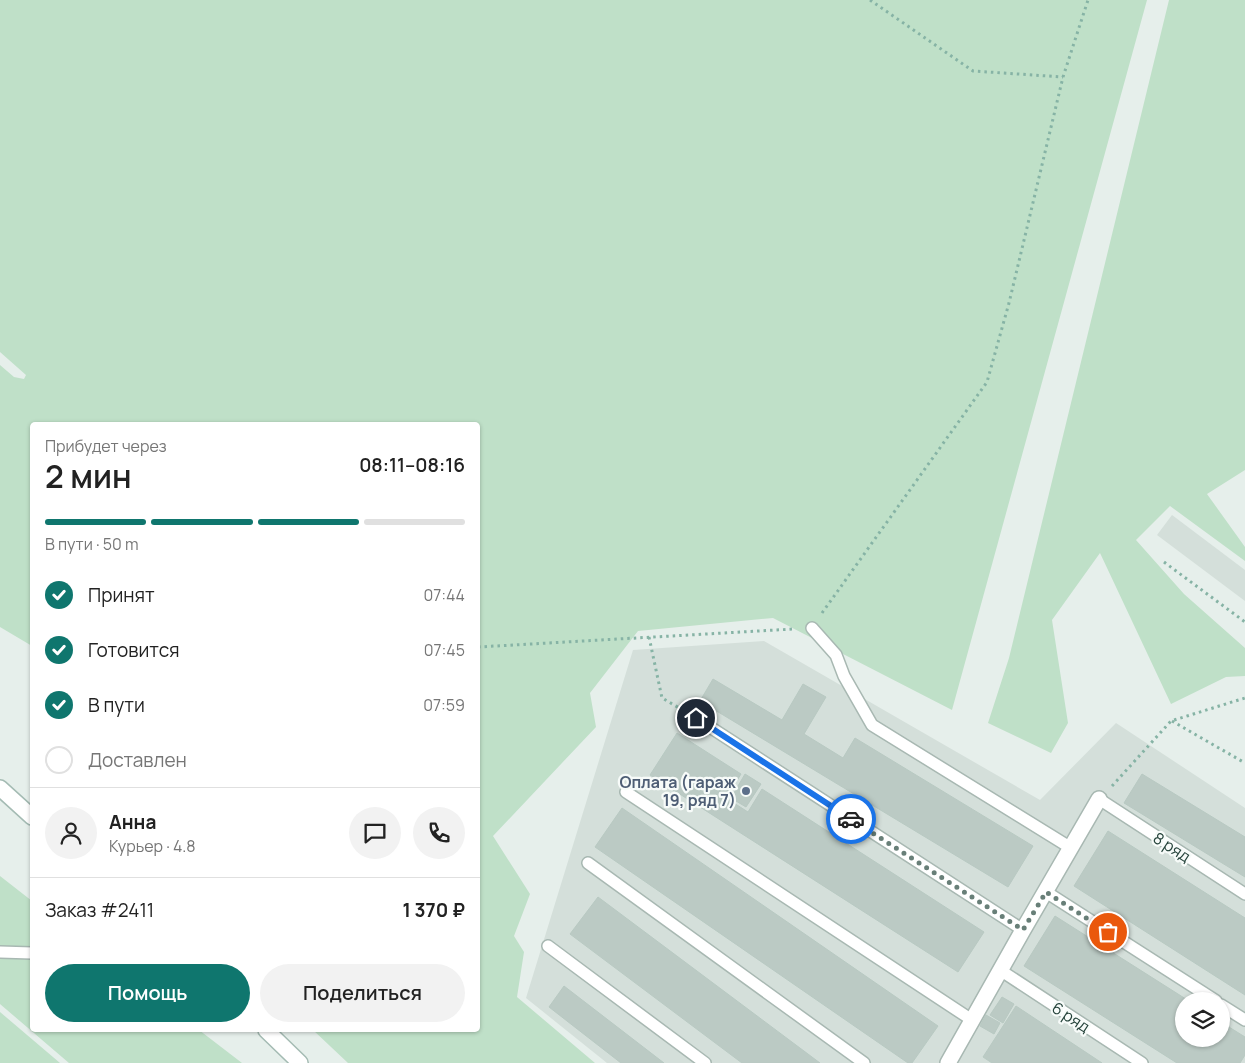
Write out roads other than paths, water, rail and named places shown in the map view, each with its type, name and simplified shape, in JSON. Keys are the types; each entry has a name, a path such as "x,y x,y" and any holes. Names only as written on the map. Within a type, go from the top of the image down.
{"street":[{"path":"0,788 30,814"},
{"path":"953,1061 972,1020 1000,970 1100,799"},
{"path":"268,1032 300,1063"}],"lane":[{"path":"812,628 836,655 844,676 872,726 1071,848"},
{"path":"696,718 1023,930"},
{"path":"626,792 972,1020"},
{"name":"8 ряд","path":"1100,799 1245,894"},
{"path":"588,863 864,1063"},
{"path":"1046,892 1202,992"},
{"path":"548,946 705,1063"},
{"path":"0,952 30,952"},
{"name":"6 ряд","path":"1000,970 1142,1063"},
{"path":"1230,1010 1245,1020"}],"place":[{"name":"Оплата (гараж 19, ряд 7)","path":"746,791"}]}
